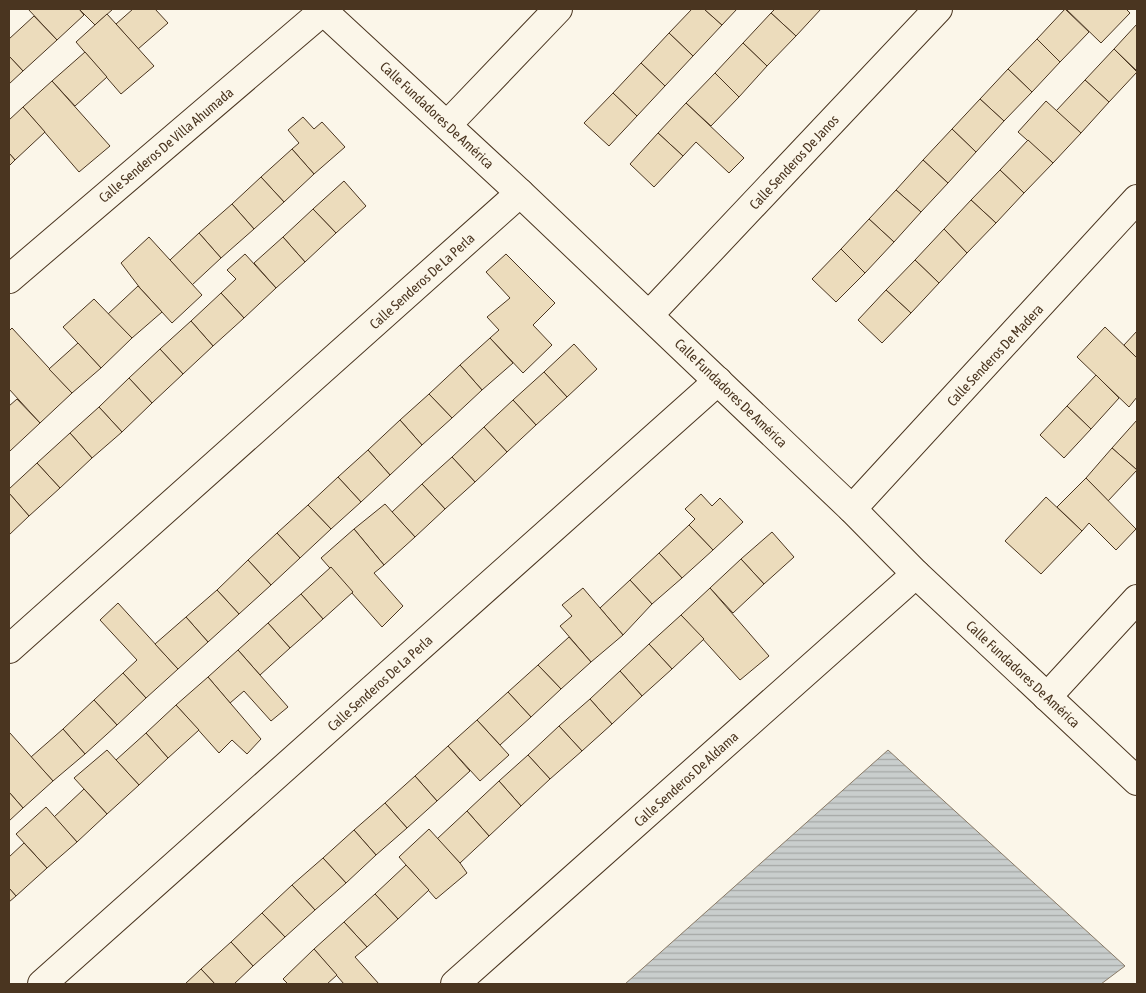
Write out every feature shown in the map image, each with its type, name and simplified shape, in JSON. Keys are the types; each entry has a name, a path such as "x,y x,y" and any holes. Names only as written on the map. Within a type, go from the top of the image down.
{"street":[{"path":"448,124 558,9"},
{"name":"Calle Senderos De Janos","path":"649,315 938,9"},
{"name":"Calle Fundadores De América","path":"322,10 448,124 852,509 916,574 1137,781"},
{"name":"Calle Senderos De Villa Ahumada","path":"9,280 322,10"},
{"name":"Calle Senderos De La Perla","path":"9,649 520,193"},
{"name":"Calle Senderos De Madera","path":"852,509 1137,200"},
{"name":"Calle Senderos De La Perla","path":"42,984 718,381"},
{"name":"Calle Senderos De Aldama","path":"455,984 916,574"},
{"path":"1046,697 1137,599"}],"shaded area":[{"path":"888,750 1125,966 1101,984 625,984"}],"building":[{"path":"28,9 79,9 84,15 57,40"},
{"path":"79,9 113,9 95,25"},
{"path":"133,9 155,9 168,23 138,49 116,24"},
{"path":"692,9 704,9 722,25 693,56 669,33"},
{"path":"704,9 737,9 722,25"},
{"path":"775,9 821,9 796,36 771,13"},
{"path":"1065,9 1089,32 1060,62 1037,39"},
{"path":"1066,9 1126,9 1130,13 1101,43"},
{"path":"771,13 796,36 767,66 743,43"},
{"path":"107,14 154,66 121,94 76,42"},
{"path":"34,16 57,40 23,71 9,56 9,39"},
{"path":"1137,24 1137,71 1114,49"},
{"path":"669,33 693,56 665,86 641,63"},
{"path":"1037,39 1060,62 1032,92 1008,69"},
{"path":"743,43 767,66 739,97 715,73"},
{"path":"1114,49 1137,72 1109,102 1085,80"},
{"path":"85,52 107,77 75,106 52,81"},
{"path":"9,56 23,71 9,84"},
{"path":"641,63 665,86 637,116 613,93"},
{"path":"1008,69 1032,92 1004,121 980,99"},
{"path":"715,73 739,97 711,126 686,103"},
{"path":"1085,80 1109,102 1081,133 1056,111"},
{"path":"52,81 110,146 79,172 23,107"},
{"path":"613,93 637,116 609,146 584,123"},
{"path":"980,99 1004,121 976,152 952,129"},
{"path":"1046,101 1081,133 1053,163 1018,132"},
{"path":"686,103 744,158 729,173 696,142 683,156 658,133"},
{"path":"23,107 45,132 15,160 9,153 9,120"},
{"path":"303,117 314,129 322,122 345,147 314,174 292,149 299,143 288,130"},
{"path":"952,129 976,152 948,183 923,160"},
{"path":"658,133 683,156 654,187 630,164"},
{"path":"1028,140 1053,163 1024,193 1000,170"},
{"path":"292,149 314,174 284,202 261,177"},
{"path":"9,153 15,160 9,166"},
{"path":"923,160 948,183 921,212 896,190"},
{"path":"1000,170 1024,193 996,223 971,200"},
{"path":"261,177 284,202 254,229 232,204"},
{"path":"344,181 366,206 336,233 313,209"},
{"path":"896,190 921,212 894,242 869,219"},
{"path":"971,200 996,223 967,253 944,229"},
{"path":"232,204 254,229 221,258 199,233"},
{"path":"313,209 336,233 305,262 283,237"},
{"path":"869,219 894,242 865,273 841,249"},
{"path":"944,229 967,253 939,283 915,260"},
{"path":"199,233 221,258 192,285 170,260"},
{"path":"149,237 202,295 172,323 140,288 121,263"},
{"path":"283,237 305,262 276,288 254,263"},
{"path":"841,249 865,273 836,302 812,279"},
{"path":"245,254 276,288 244,318 221,293 236,279 227,270"},
{"path":"506,254 555,303 533,325 552,345 523,373 490,338 499,330 487,317 510,298 486,272"},
{"path":"915,260 939,283 911,313 886,290"},
{"path":"138,286 162,312 132,338 108,314"},
{"path":"886,290 911,313 882,343 858,320"},
{"path":"221,293 244,318 213,346 191,321"},
{"path":"94,299 132,338 101,368 63,327"},
{"path":"191,321 213,346 183,374 160,349"},
{"path":"1105,327 1137,358 1137,397 1129,407 1077,357"},
{"path":"12,328 72,393 40,423 9,389 9,331"},
{"path":"1137,331 1137,358 1124,345"},
{"path":"490,338 513,363 482,390 460,365"},
{"path":"78,343 101,368 72,393 49,369"},
{"path":"574,344 597,369 567,397 544,372"},
{"path":"160,349 183,374 152,403 129,378"},
{"path":"460,365 482,390 452,418 429,394"},
{"path":"544,372 567,397 536,425 513,400"},
{"path":"1096,375 1119,398 1091,429 1067,406"},
{"path":"129,378 152,403 122,432 99,407"},
{"path":"429,394 452,418 422,445 400,420"},
{"path":"17,399 40,423 10,451 9,406"},
{"path":"513,400 536,425 507,452 484,427"},
{"path":"1067,406 1091,429 1064,458 1040,435"},
{"path":"99,407 122,432 92,458 70,433"},
{"path":"400,420 422,445 390,475 368,450"},
{"path":"1137,420 1137,470 1112,448"},
{"path":"484,427 507,452 475,482 452,457"},
{"path":"70,433 92,458 60,488 37,463"},
{"path":"1112,448 1137,470 1108,501 1086,478"},
{"path":"368,450 390,475 361,502 338,477"},
{"path":"452,457 475,482 445,509 422,484"},
{"path":"37,463 60,488 29,516 9,493 9,489"},
{"path":"338,477 361,502 331,529 308,505"},
{"path":"1086,478 1136,529 1116,550 1089,523 1082,531 1057,507"},
{"path":"422,484 445,509 415,537 392,512"},
{"path":"9,493 29,516 9,535"},
{"path":"701,494 712,506 720,498 743,522 713,550 689,525 695,519 685,509"},
{"path":"1046,497 1082,531 1041,574 1005,541"},
{"path":"385,504 415,537 384,565 354,529"},
{"path":"308,505 331,529 300,558 277,533"},
{"path":"689,525 713,550 682,578 659,553"},
{"path":"354,529 384,565 374,573 403,606 382,627 321,558"},
{"path":"772,532 794,557 764,584 741,559"},
{"path":"277,533 300,558 271,585 248,560"},
{"path":"659,553 682,578 652,604 630,580"},
{"path":"741,559 764,584 733,613 710,588"},
{"path":"248,560 271,585 239,614 217,590"},
{"path":"331,567 353,592 323,619 301,594"},
{"path":"630,580 652,604 623,635 600,608"},
{"path":"583,588 623,635 591,662 560,626 572,616 562,605"},
{"path":"710,588 769,656 740,680 681,615"},
{"path":"217,590 239,614 208,642 186,617"},
{"path":"301,594 323,619 290,648 268,623"},
{"path":"118,603 178,669 146,698 123,673 137,660 100,620"},
{"path":"681,615 704,639 672,669 649,644"},
{"path":"186,617 208,642 178,669 155,644"},
{"path":"268,623 290,648 260,675 238,650"},
{"path":"569,637 591,662 561,689 538,665"},
{"path":"649,644 672,669 642,696 620,671"},
{"path":"238,650 288,707 271,721 244,691 230,703 208,677"},
{"path":"538,665 561,689 531,717 508,692"},
{"path":"620,671 642,696 612,724 590,699"},
{"path":"123,673 146,698 117,725 94,700"},
{"path":"208,677 261,739 247,754 232,740 219,753 176,705"},
{"path":"508,692 531,717 500,745 477,720"},
{"path":"590,699 612,724 582,751 559,726"},
{"path":"94,700 117,725 85,754 63,729"},
{"path":"176,705 199,730 168,758 146,733"},
{"path":"477,720 509,755 480,781 448,746"},
{"path":"559,726 582,751 550,779 528,755"},
{"path":"63,729 85,754 53,781 31,757"},
{"path":"10,733 53,781 23,808 9,792"},
{"path":"146,733 168,758 139,785 116,760"},
{"path":"448,746 470,771 437,801 415,776"},
{"path":"107,750 139,785 107,814 74,778"},
{"path":"528,755 550,779 521,806 499,781"},
{"path":"415,776 437,801 407,828 385,803"},
{"path":"499,781 521,806 489,836 467,811"},
{"path":"84,789 107,814 77,842 54,817"},
{"path":"9,792 23,808 9,821"},
{"path":"385,803 407,828 376,855 354,830"},
{"path":"46,807 77,842 47,868 16,834"},
{"path":"467,811 489,836 460,863 437,839"},
{"path":"429,829 467,873 436,899 399,857"},
{"path":"354,830 376,855 346,883 323,858"},
{"path":"24,843 47,868 16,896 9,888 9,857"},
{"path":"323,858 346,883 315,910 292,885"},
{"path":"406,865 429,890 398,919 375,894"},
{"path":"292,885 315,910 285,937 262,913"},
{"path":"9,888 16,896 9,902"},
{"path":"375,894 398,919 367,947 344,922"},
{"path":"262,913 285,937 253,966 231,942"},
{"path":"344,922 367,947 355,957 379,984 344,984 314,949"},
{"path":"231,942 253,966 234,984 215,984 201,969"},
{"path":"314,949 337,975 327,984 288,984 283,979"},
{"path":"201,969 215,984 185,984"}]}
